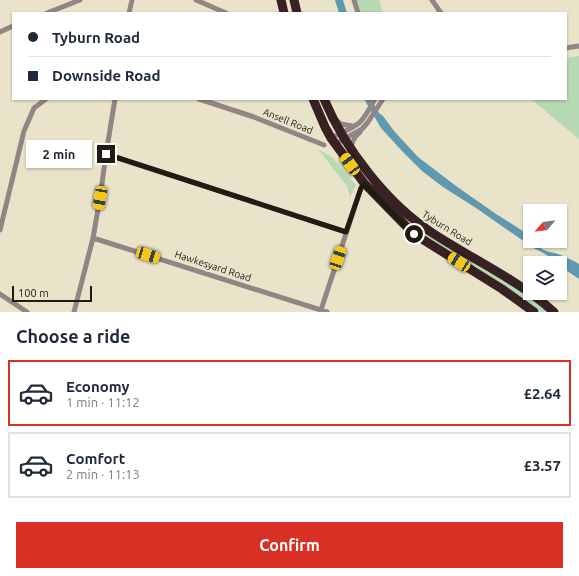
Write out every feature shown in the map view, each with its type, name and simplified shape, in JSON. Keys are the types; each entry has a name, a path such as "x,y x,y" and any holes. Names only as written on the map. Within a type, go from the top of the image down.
{"highway":[{"path":"281,0 284,12"},
{"path":"294,0 297,12"},
{"path":"313,100 333,141 364,184 403,224 414,234 502,289 534,312"},
{"name":"Tyburn Road","path":"324,100 332,117 350,148 391,199 415,221 521,286 554,312"}],"street":[{"path":"50,12 80,0"},
{"path":"129,12 132,0"},
{"path":"196,0 224,12"},
{"path":"354,0 358,12"},
{"path":"432,0 440,12"},
{"path":"0,32 12,26"},
{"path":"567,48 579,46"},
{"path":"0,230 24,131 34,108 45,100"},
{"path":"74,312 93,238 115,100"},
{"name":"Ansell Road","path":"202,100 254,117 324,145"},
{"path":"343,136 352,126 359,123 365,117 374,100"},
{"path":"350,148 355,137 368,122 382,101"},
{"path":"332,117 341,124 352,126"},
{"path":"333,141 362,129"},
{"path":"106,154 346,232"},
{"path":"321,310 361,188 364,184"},
{"name":"Hawkesyard Road","path":"93,238 327,312"},
{"path":"0,294 27,312"}],"green space":[{"path":"356,0 379,0 383,12 360,12"},
{"path":"579,56 579,139 532,100 567,100 567,58"},
{"path":"318,149 332,157 356,185 350,197 347,186"},
{"path":"399,212 403,213 520,288 523,290 523,299 507,288 424,236"},
{"path":"524,300 535,300 550,312 541,312"}],"water":[{"path":"335,0 343,0 347,12 339,12"},
{"path":"365,100 372,100 379,113 418,157 456,186 523,231 523,241 443,187 422,171 381,128"},
{"path":"534,248 541,248 563,256 547,256"},
{"path":"567,258 579,264 579,279 567,271"}],"route":[{"path":"106,154 346,232 361,188 364,184 414,234"}]}
